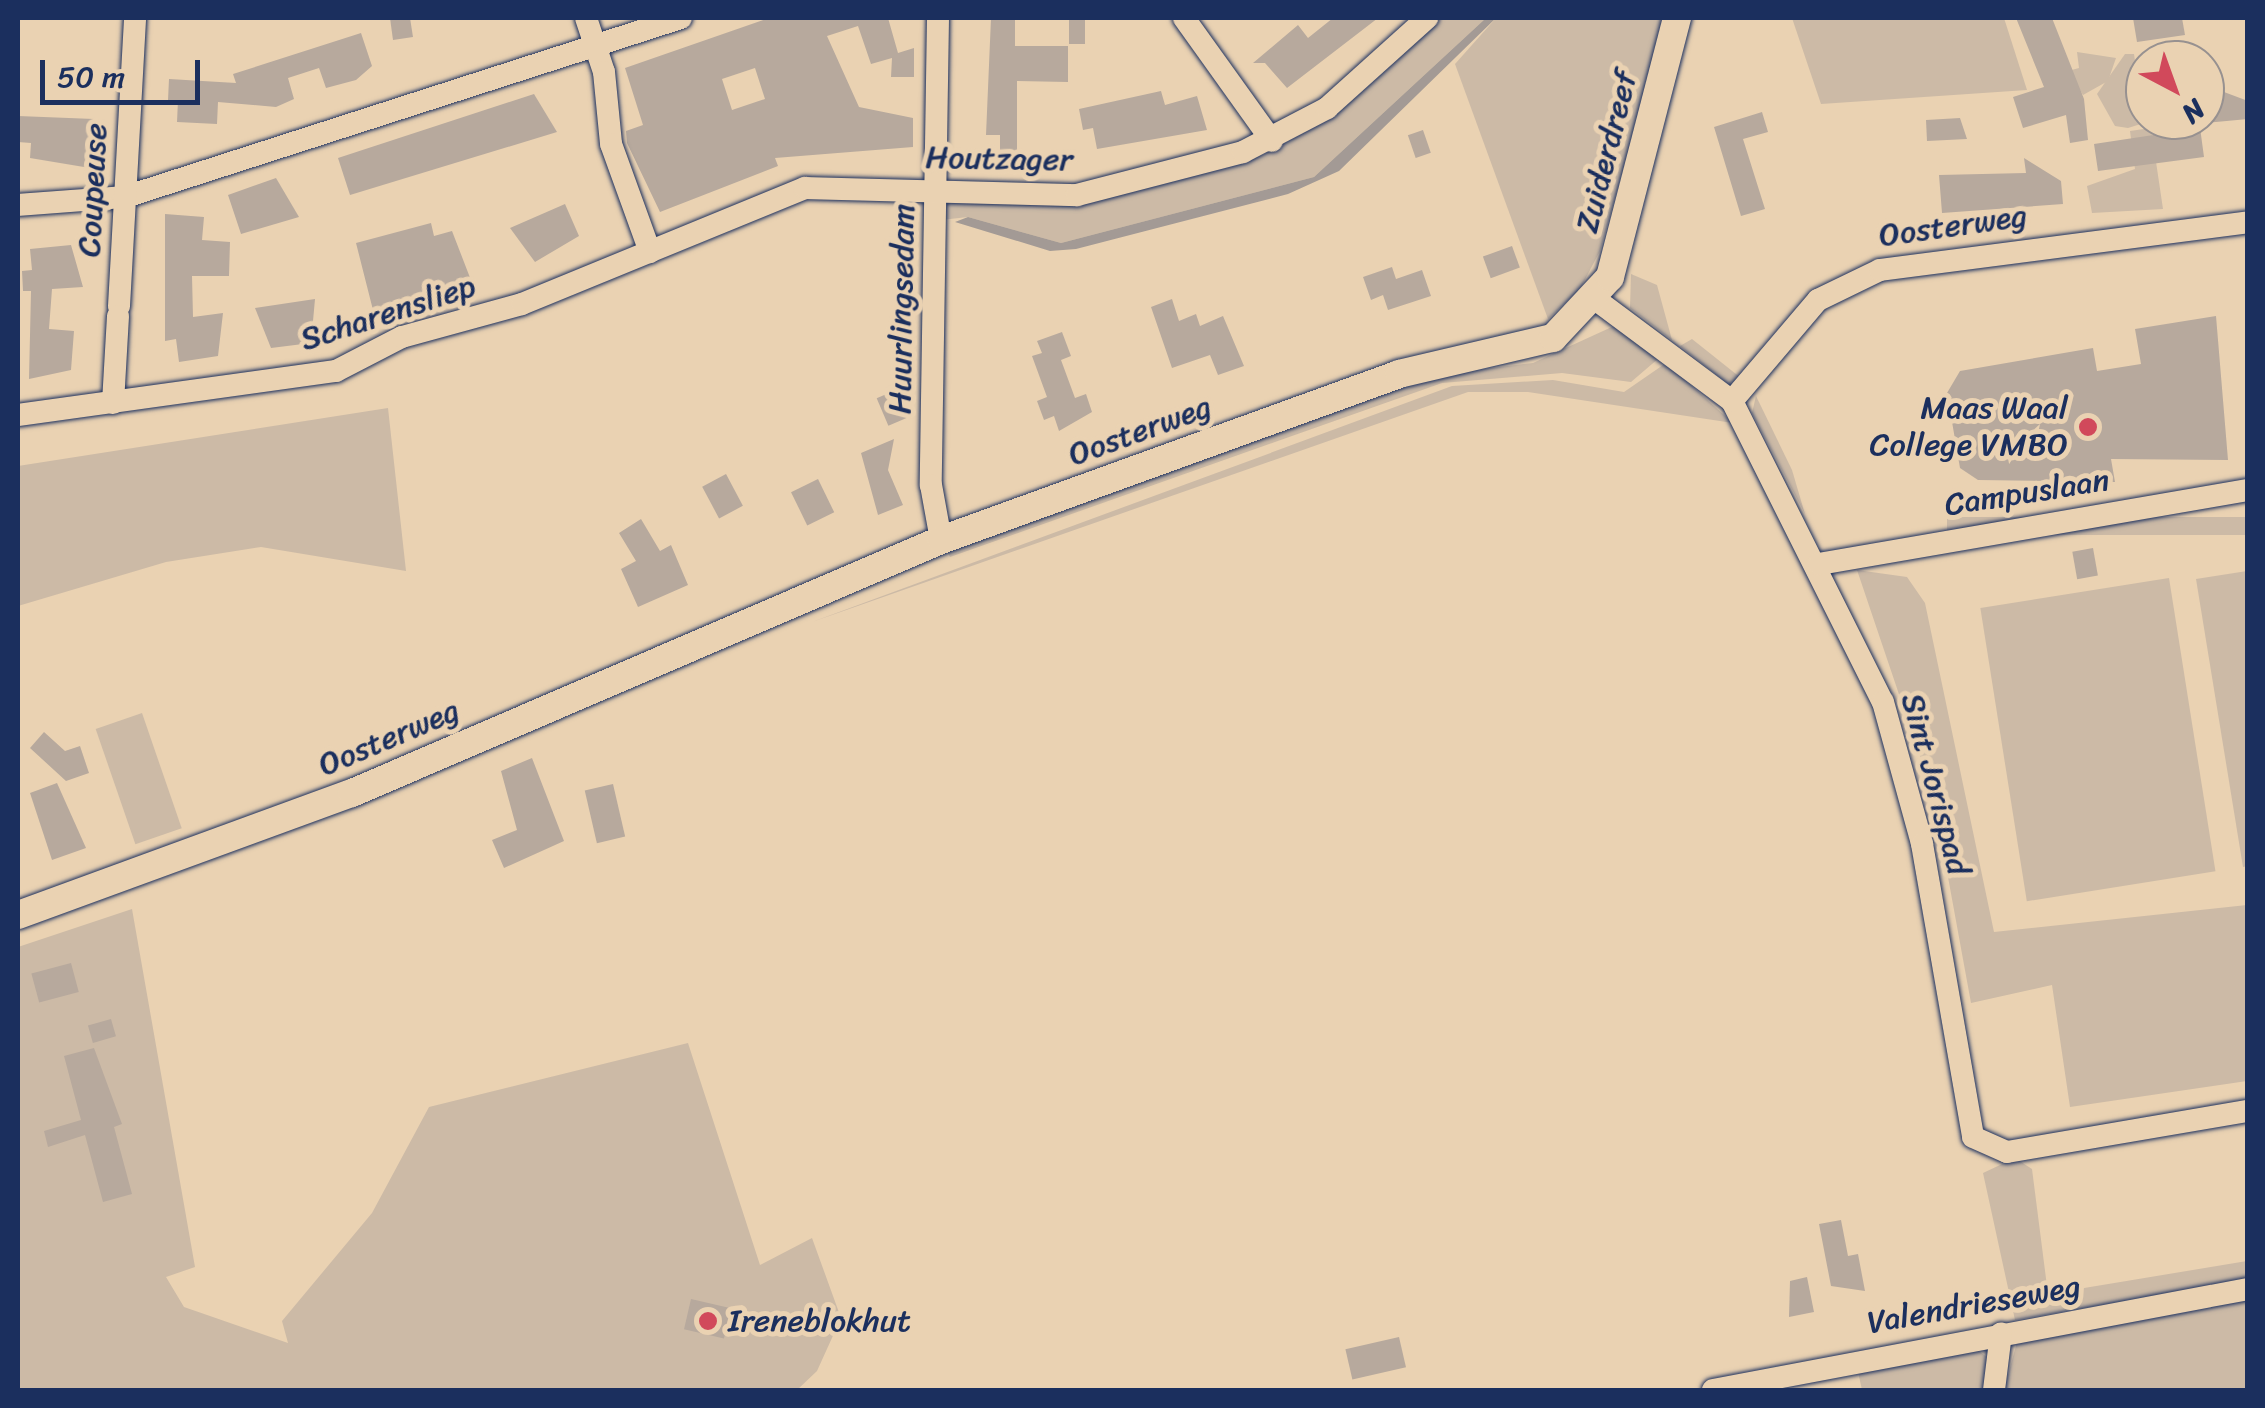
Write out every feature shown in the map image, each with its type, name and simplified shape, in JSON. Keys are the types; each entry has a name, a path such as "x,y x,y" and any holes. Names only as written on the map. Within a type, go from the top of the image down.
{"street":[{"name":"Coupeuse","path":"113,403 135,18"},
{"path":"586,18 596,44 612,144 650,252"},
{"path":"18,206 126,197 676,18"},
{"name":"Huurlingsedam","path":"938,18 931,485 941,540"},
{"path":"1184,18 1272,140"},
{"name":"Houtzager","path":"650,252 805,188 1077,195 1272,140 1327,108 1426,18"},
{"name":"Zuiderdreef","path":"1595,299 1619,246 1677,18"},
{"name":"Oosterweg","path":"1732,401 1818,300 1880,270 2248,222"},
{"name":"Scharensliep","path":"18,415 336,371 402,337 522,304 650,252"},
{"path":"1595,299 1732,401"},
{"name":"Oosterweg","path":"18,915 352,793 941,540 1399,374 1553,338 1595,299"},
{"name":"Sint Jorispad","path":"1732,401 1819,564 1899,750 1966,1118 1985,1148 2248,1111"},
{"name":"Campuslaan","path":"1819,564 1922,543 2248,490"},
{"name":"Valendrieseweg","path":"1713,1390 2248,1289"},
{"path":"1994,1390 2001,1333"}],"shaded area":[{"path":"1441,18 1486,18 1314,177 1061,243 968,217 941,220 948,202 1100,200 1263,155 1320,124"},
{"path":"1486,18 1496,18 1339,171 1288,194 1076,249 1050,251 955,222 968,217 1061,243 1314,177"},
{"path":"1496,18 1666,18 1600,251 1580,289 1548,319 1455,64"},
{"path":"1792,18 2004,18 2027,90 1821,104"},
{"path":"2077,52 2116,58 2108,81 2083,95 2068,71 2079,68"},
{"path":"2125,54 2125,128 2115,126 2097,94"},
{"path":"2131,140 2153,140 2163,209 2092,213 2087,186 2135,169"},
{"path":"1631,274 1657,285 1672,340 1630,308"},
{"path":"1614,326 1659,358 1631,382 1562,373 1442,383 950,557 946,549 1428,376 1533,363"},
{"path":"1692,339 1741,378 1728,384 1680,346"},
{"path":"1666,363 1733,423 1528,392 1468,392 812,622 1452,386 1553,380 1624,392"},
{"path":"1756,396 1792,470 1805,514 1752,413"},
{"path":"388,408 406,571 261,547 166,562 18,606 18,466"},
{"path":"1947,517 2247,517 2247,535 1947,535"},
{"path":"1857,570 1907,577 1925,603 1994,932 2247,905 2247,1081 2070,1107 2052,985 1971,1003 1933,795"},
{"path":"2247,571 2248,866 2243,867 2196,579"},
{"path":"2169,578 2215,871 2027,901 1980,608"},
{"path":"142,713 182,828 135,844 96,729"},
{"path":"132,909 195,1267 166,1277 184,1307 288,1343 282,1321 372,1213 429,1107 688,1043 760,1265 812,1238 841,1318 817,1371 797,1390 18,1390 18,947"},
{"path":"2015,1158 2032,1169 2048,1294 2247,1261 2247,1280 2015,1320 1983,1173"},
{"path":"2247,1298 2247,1390 2004,1390 2017,1342"},
{"path":"1971,1345 1992,1361 1989,1390 1862,1390 1857,1367"}],"building":[{"path":"390,18 410,18 413,37 393,40"},
{"path":"769,18 888,18 898,53 914,48 914,77 891,77 892,58 871,64 858,26 827,36 859,107 913,118 913,147 775,158 778,166 660,212 627,143 626,131 643,125 625,68","holes":["755,68 765,99 732,110 722,79"]},
{"path":"991,18 1015,18 1015,46 1068,46 1068,82 1017,81 1017,160 1000,160 1000,135 986,135"},
{"path":"1069,18 1085,18 1085,44 1069,44"},
{"path":"1333,18 1378,18 1287,88 1265,63 1253,63 1298,25 1308,38"},
{"path":"2016,18 2052,18 2084,99 2088,140 2070,143 2066,115 2023,128 2013,97 2044,87"},
{"path":"2133,18 2182,18 2185,35 2137,40"},
{"path":"361,33 372,66 356,80 326,88 319,68 288,78 294,99 276,107 218,102 217,124 177,122 178,100 168,100 169,79 236,83 233,74"},
{"path":"1161,91 1165,105 1197,96 1207,130 1097,149 1093,128 1083,130 1079,109"},
{"path":"2225,92 2248,101 2248,119 2225,121"},
{"path":"534,94 557,132 350,195 338,158"},
{"path":"1762,112 1768,132 1743,139 1765,209 1741,216 1714,127"},
{"path":"18,116 94,119 90,168 30,158 31,143 18,142"},
{"path":"1960,118 1967,139 1927,141 1926,120"},
{"path":"1423,130 1431,153 1416,158 1408,135"},
{"path":"2125,139 2202,140 2204,157 2098,171 2094,144"},
{"path":"2024,158 2061,181 2063,204 1942,213 1939,175 2026,173"},
{"path":"276,178 299,217 241,234 228,195"},
{"path":"565,204 579,236 535,262 510,228"},
{"path":"165,214 204,217 202,240 230,242 229,276 192,276 193,317 223,313 218,356 179,362 176,339 165,341"},
{"path":"431,223 434,236 452,231 474,288 373,310 356,243"},
{"path":"71,245 83,287 52,289 49,329 74,331 71,370 29,379 31,291 23,291 22,271 32,270 30,249"},
{"path":"1512,246 1520,268 1491,278 1483,257"},
{"path":"1392,267 1396,279 1422,270 1431,296 1388,310 1383,295 1371,300 1363,277"},
{"path":"315,299 311,343 271,348 255,308"},
{"path":"1172,299 1179,321 1196,314 1200,326 1223,316 1244,366 1218,375 1210,355 1172,368 1151,307"},
{"name":"Maas Waal College VMBO","path":"2216,316 2228,460 2111,459 2115,482 1978,480 1960,468 1947,393 1960,371 2093,348 2097,371 2141,364 2135,329"},
{"path":"1062,332 1071,356 1061,360 1075,398 1086,394 1092,412 1059,431 1054,416 1044,420 1037,401 1047,397 1032,356 1042,353 1037,341"},
{"path":"896,390 908,418 888,426 877,398"},
{"path":"894,439 888,470 903,505 878,515 861,453"},
{"path":"726,474 743,506 719,518 702,487"},
{"path":"818,479 834,512 807,525 791,492"},
{"path":"641,519 660,551 671,545 688,585 638,607 621,569 636,561 619,533"},
{"path":"2093,548 2098,576 2077,579 2072,552"},
{"path":"44,732 65,751 80,746 89,773 66,781 30,748"},
{"path":"532,758 564,841 504,868 492,840 517,830 501,771"},
{"path":"57,783 86,848 52,860 30,793"},
{"path":"613,784 625,837 597,843 585,791"},
{"path":"71,963 79,992 39,1003 31,974"},
{"path":"111,1019 116,1036 93,1043 88,1026"},
{"path":"94,1048 122,1124 114,1127 132,1194 103,1202 85,1135 48,1147 44,1131 81,1120 64,1056"},
{"path":"1841,1220 1848,1256 1858,1254 1865,1291 1831,1286 1819,1224"},
{"path":"1807,1277 1814,1312 1789,1317 1790,1281"},
{"name":"Ireneblokhut","path":"691,1299 731,1308 724,1338 684,1329"},
{"path":"1399,1337 1406,1367 1352,1380 1345,1349"}],"place":[{"name":"Maas Waal College VMBO","path":"2088,427"},
{"name":"Ireneblokhut","path":"708,1321"}]}
